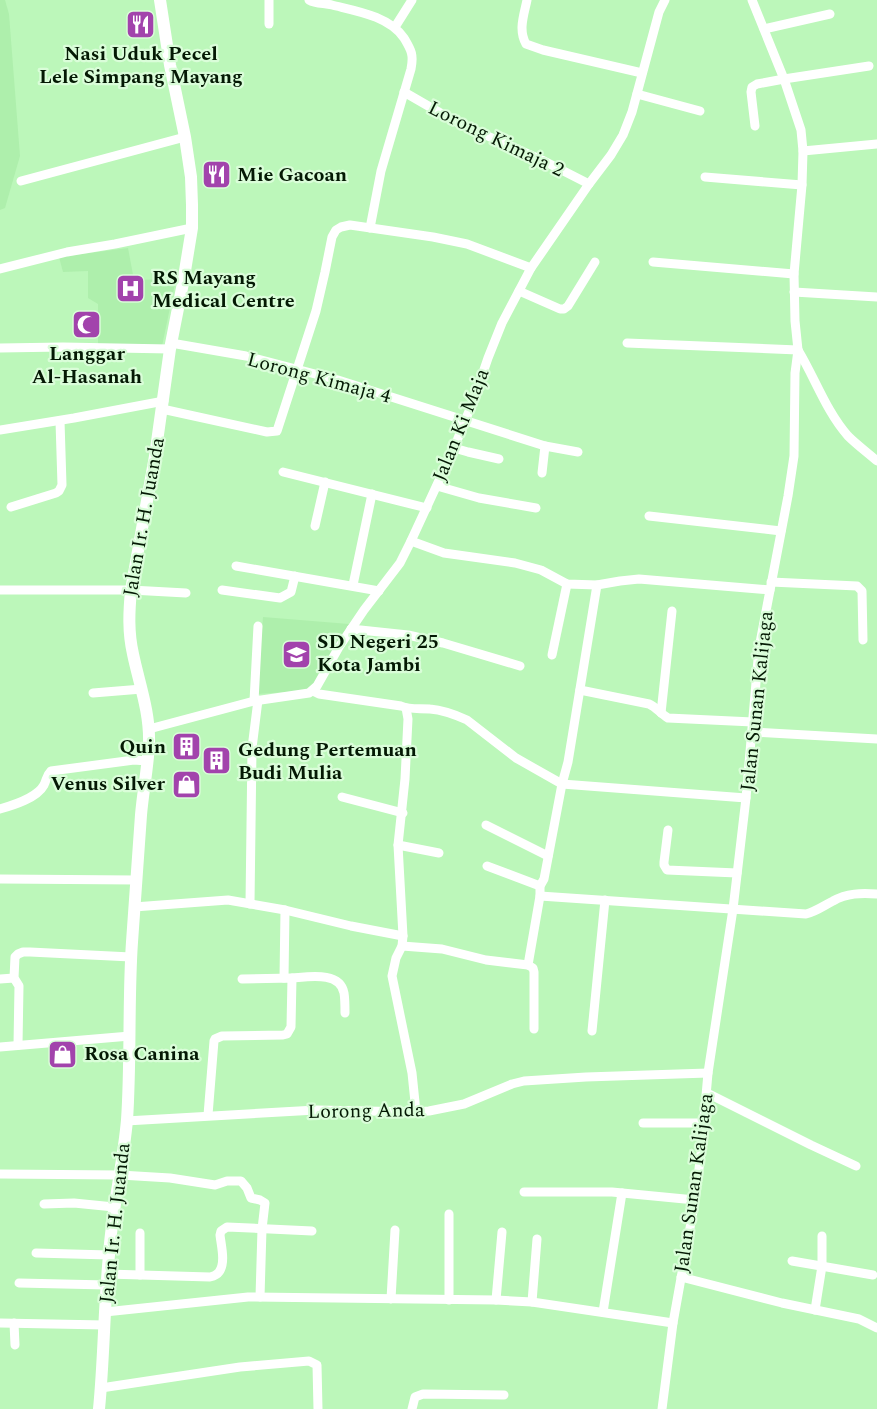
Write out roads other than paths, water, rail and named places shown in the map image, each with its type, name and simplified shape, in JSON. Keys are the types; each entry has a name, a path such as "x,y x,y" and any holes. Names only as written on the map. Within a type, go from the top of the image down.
{"main road":[{"name":"Jalan Ir. H. Juanda","path":"99,1409 108,1255 126,1121 131,957 149,729 129,633 129,612 163,405 170,346 192,228 191,177 160,0"}],"street":[{"path":"268,24 269,0"},
{"path":"309,0 374,16 395,27 411,50 413,59 381,171 370,228"},
{"path":"395,27 412,0"},
{"path":"527,0 521,31 526,44 642,73"},
{"name":"Jalan Ki Maja","path":"313,691 351,629 400,563 454,448 502,323 531,268 588,184 611,155 622,135 632,112 664,0"},
{"name":"Jalan Sunan Kalijaga","path":"662,1409 673,1323 695,1200 708,1073 733,909 746,798 759,648 794,456 795,373 798,350 794,274 803,151 801,130 784,78 752,0"},
{"path":"764,29 830,14"},
{"path":"755,126 751,92 752,87 757,84 869,66"},
{"name":"Lorong Kimaja 2","path":"404,92 456,122 542,160 588,184"},
{"path":"637,93 700,111"},
{"path":"21,181 185,137"},
{"path":"803,151 877,144"},
{"path":"705,177 802,185"},
{"path":"0,430 163,405 275,433 315,311 326,272 332,237 341,226 350,225 434,237 467,244 531,268"},
{"path":"0,269 67,252 192,228"},
{"path":"519,291 564,309 595,262"},
{"path":"652,262 794,274"},
{"path":"794,292 877,297"},
{"path":"627,343 798,350 840,426 850,438 877,461"},
{"name":"Lorong Kimaja 4","path":"0,348 159,348 170,346 246,357 338,380 545,446 578,453"},
{"path":"11,507 56,494 59,491 62,485 60,421"},
{"path":"542,473 545,446"},
{"path":"454,448 499,459"},
{"path":"283,472 427,508"},
{"path":"315,526 325,482"},
{"path":"437,486 479,498 536,508"},
{"path":"353,585 372,494"},
{"path":"649,516 781,531"},
{"path":"411,541 444,553 515,563 541,570 567,584 597,585 639,579 859,588 862,591 863,640"},
{"path":"236,566 379,591"},
{"path":"222,590 280,598 291,592 295,576"},
{"path":"552,655 567,584"},
{"path":"528,964 540,891 568,762 597,585"},
{"path":"0,590 131,590 186,593"},
{"path":"661,713 672,610"},
{"path":"250,904 252,748 258,626"},
{"path":"351,629 408,635 520,666"},
{"path":"93,693 142,689"},
{"path":"580,690 649,704 668,718 877,739"},
{"path":"149,729 256,700 313,691 319,694 406,708 431,709 459,716 468,720 516,758 562,784 746,798"},
{"path":"406,708 408,719 399,845 402,941 392,976 412,1073 416,1112"},
{"path":"0,809 22,802 38,792 44,786 51,771 134,760 147,761"},
{"path":"342,797 402,813"},
{"path":"486,825 548,856"},
{"path":"668,830 664,862 667,870 737,873"},
{"path":"399,845 439,853"},
{"path":"487,866 540,891 605,900 806,914 816,912 843,896 855,893 877,894"},
{"path":"0,879 136,880"},
{"path":"134,907 228,900 285,910 402,941 486,960 528,964 534,972 534,1029"},
{"path":"592,1031 605,900"},
{"path":"208,1115 215,1039 222,1036 278,1036 287,1034 291,1027 285,910"},
{"path":"18,1045 19,986 14,978 15,957 18,954 23,952 131,957"},
{"path":"242,979 324,977 336,982 344,991 345,1013"},
{"path":"0,979 14,978"},
{"path":"0,1047 130,1036"},
{"name":"Lorong Anda","path":"126,1121 316,1110 429,1111 464,1104 524,1081 708,1073"},
{"path":"707,1093 856,1166"},
{"path":"643,1123 704,1123"},
{"path":"0,1174 120,1175 170,1178 215,1185 227,1181 241,1181 251,1198 265,1203 260,1297"},
{"path":"524,1192 622,1193 695,1200"},
{"path":"603,1312 622,1193"},
{"path":"44,1204 74,1203 114,1207"},
{"path":"448,1300 449,1214"},
{"path":"19,1283 107,1280 140,1275 200,1277 215,1275 220,1272 222,1264 221,1231 227,1227 312,1231"},
{"path":"391,1299 395,1230"},
{"path":"496,1300 502,1232"},
{"path":"140,1233 140,1275"},
{"path":"815,1310 822,1266 822,1236"},
{"path":"532,1302 537,1239"},
{"path":"36,1253 108,1255"},
{"path":"792,1262 873,1275"},
{"path":"681,1277 782,1303 859,1319 877,1328"},
{"path":"105,1312 248,1297 496,1300 532,1302 673,1323"},
{"path":"0,1323 105,1325"},
{"path":"14,1323 15,1345"},
{"path":"101,1388 240,1367 309,1361 317,1365 318,1409"},
{"path":"412,1409 415,1397 423,1395 504,1395"}],"place":[{"name":"Nasi Uduk Pecel Lele Simpang Mayang","path":"141,24"},
{"name":"Mie Gacoan","path":"216,175"},
{"name":"RS Mayang Medical Centre","path":"131,289"},
{"name":"Langgar Al-Hasanah","path":"87,324"},
{"name":"SD Negeri 25 Kota Jambi","path":"296,654"},
{"name":"Quin","path":"187,747"},
{"name":"Gedung Pertemuan Budi Mulia","path":"217,761"},
{"name":"Venus Silver","path":"186,784"},
{"name":"Rosa Canina","path":"63,1054"}]}
